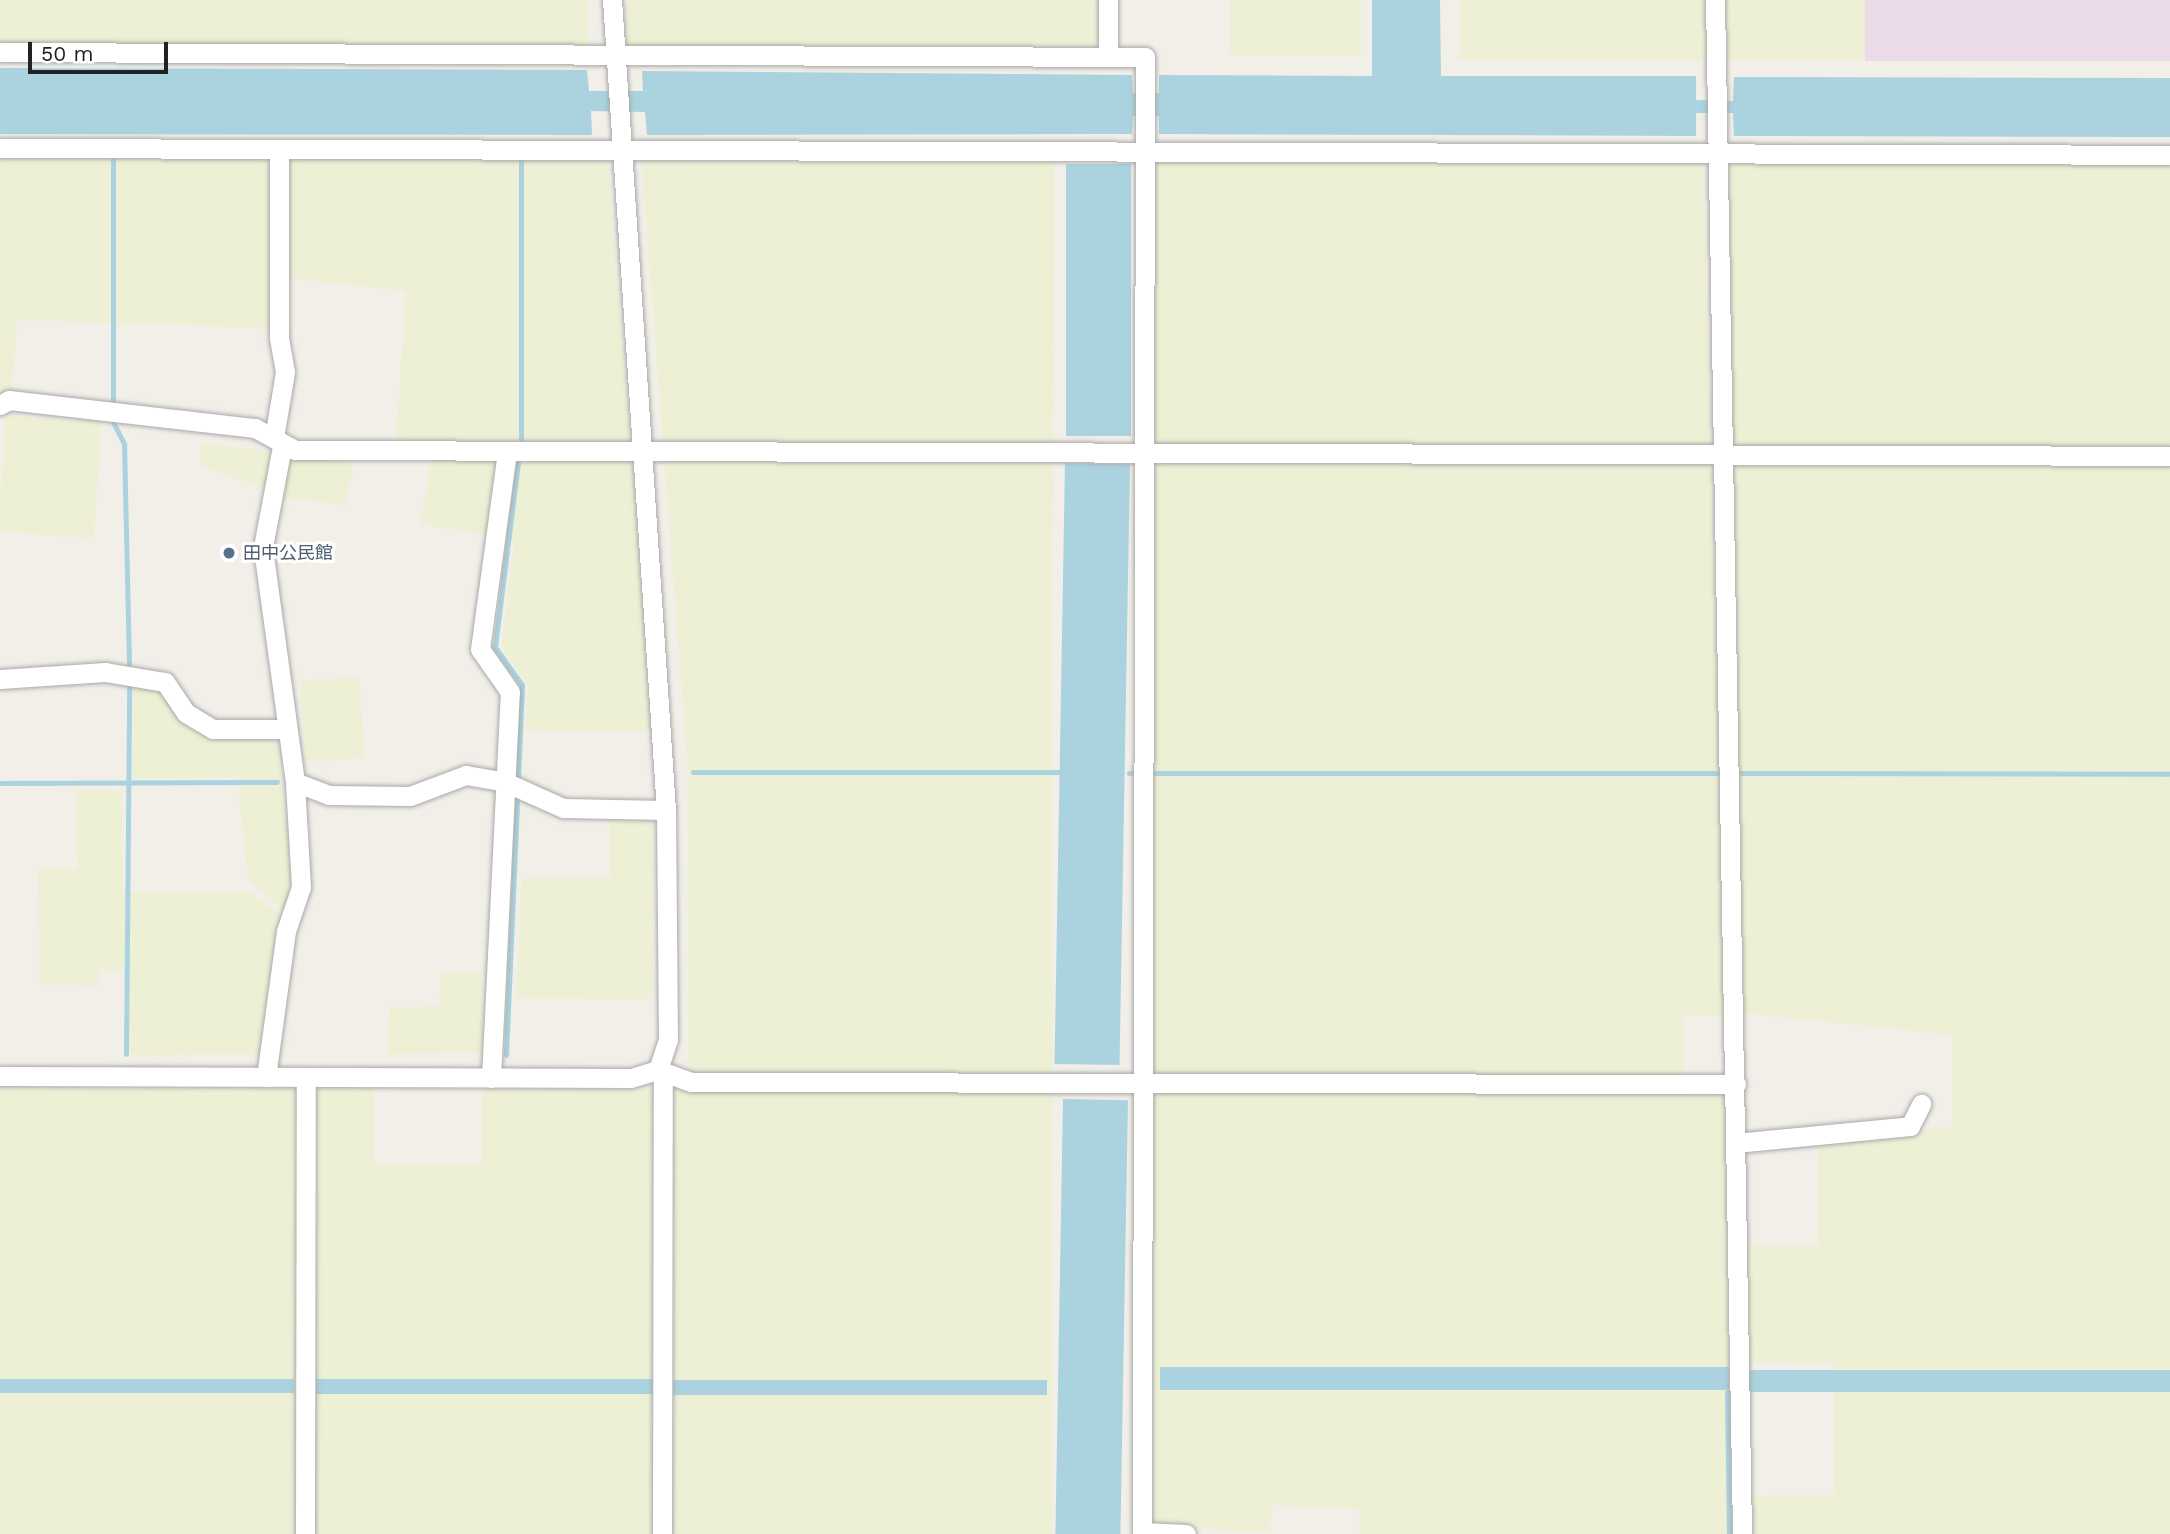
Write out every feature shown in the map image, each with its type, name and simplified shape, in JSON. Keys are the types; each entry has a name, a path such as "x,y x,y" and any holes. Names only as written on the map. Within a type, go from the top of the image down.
{"street":[{"path":"612,0 666,810 668,1040 661,1072 662,1534"},
{"path":"1108,0 1108,55"},
{"path":"1715,0 1742,1534"},
{"path":"0,52 1145,57 1142,1533 1186,1534"},
{"path":"0,148 2170,155"},
{"path":"266,1077 286,931 300,887 295,782 284,729 263,547 285,372 279,149"},
{"path":"0,405 9,400 255,428 278,442 508,453 1723,453 2170,456"},
{"path":"491,1078 510,692 480,649 508,453"},
{"path":"0,679 105,672 165,682 186,713 213,729 284,729"},
{"path":"295,782 329,795 410,796 466,775 505,782 563,808 666,810"},
{"path":"0,1076 631,1079 661,1072 691,1082 1736,1084"},
{"path":"305,1534 306,1077"},
{"path":"1735,1143 1910,1126 1921,1104"}],"shaded area":[{"path":"1865,0 2170,0 2170,61 1865,61"}],"green space":[{"path":"0,0 588,0 588,45 0,45"},
{"path":"627,0 1098,0 1098,46 627,46"},
{"path":"1230,0 1361,0 1361,55 1230,55"},
{"path":"1459,0 1865,0 1865,60 1459,60"},
{"path":"0,156 269,157 269,328 17,320 12,393 0,393"},
{"path":"289,156 607,156 654,731 526,730 528,685 501,648 515,540 420,524 434,447 396,439 406,291 289,278"},
{"path":"641,160 1054,161 1052,1534 670,1534 670,1087 689,1086 689,784"},
{"path":"1155,161 1703,164 1726,1016 1683,1016 1683,1095 1726,1095 1732,1534 1359,1534 1360,1510 1272,1505 1270,1533 1149,1525"},
{"path":"1728,162 2170,165 2170,1534 1754,1534 1754,1496 1834,1495 1834,1363 1747,1362 1747,1246 1818,1246 1818,1145 1953,1126 1953,1035 1742,1013"},
{"path":"6,416 102,423 94,538 0,532"},
{"path":"201,442 354,464 346,505 288,498 200,465"},
{"path":"359,677 365,758 306,762 300,681"},
{"path":"133,684 170,693 185,726 203,735 265,735 278,747 293,884 284,911 248,880 237,777 132,779"},
{"path":"76,789 122,791 123,891 251,892 281,916 260,1054 130,1055 128,970 101,970 97,986 39,984 38,868 78,870"},
{"path":"610,821 653,822 653,999 516,998 522,878 610,878"},
{"path":"441,972 482,973 484,1053 388,1054 390,1007 439,1006"},
{"path":"374,1088 374,1164 482,1164 482,1089 653,1089 652,1534 0,1534 0,1089"}],"water":[{"path":"1372,0 1440,0 1441,76 1696,76 1696,100 1733,101 1734,77 2170,78 2170,137 1734,136 1733,113 1696,113 1696,136 1159,134 1159,116 1133,116 1132,134 647,135 645,112 591,111 592,135 0,134 0,68 587,70 589,91 643,91 642,71 1132,75 1133,93 1159,93 1159,75 1372,76"},
{"path":"1066,164 1131,164 1131,436 1066,436"},
{"path":"1065,463 1130,464 1120,1065 1055,1064"},
{"path":"1063,1099 1128,1100 1120,1534 1055,1534"},
{"path":"1160,1367 1729,1367 1729,1390 1160,1390"},
{"path":"1748,1370 2170,1370 2170,1392 1748,1392"},
{"path":"0,1379 294,1379 294,1393 0,1393"},
{"path":"316,1379 653,1379 653,1394 316,1394"},
{"path":"673,1380 1047,1380 1047,1395 673,1395"}],"waterway":[{"path":"521,159 521,440"},
{"path":"113,160 113,401"},
{"path":"113,422 124,444 129,664"},
{"path":"518,462 495,647 522,685 518,777"},
{"path":"126,1054 129,686"},
{"path":"693,772 1064,772"},
{"path":"1129,773 1717,773"},
{"path":"1741,773 2170,774"},
{"path":"0,783 277,782"},
{"path":"506,1055 517,800"},
{"path":"1727,1392 1729,1534"}],"place":[{"name":"田中公民館","path":"229,553"}]}
